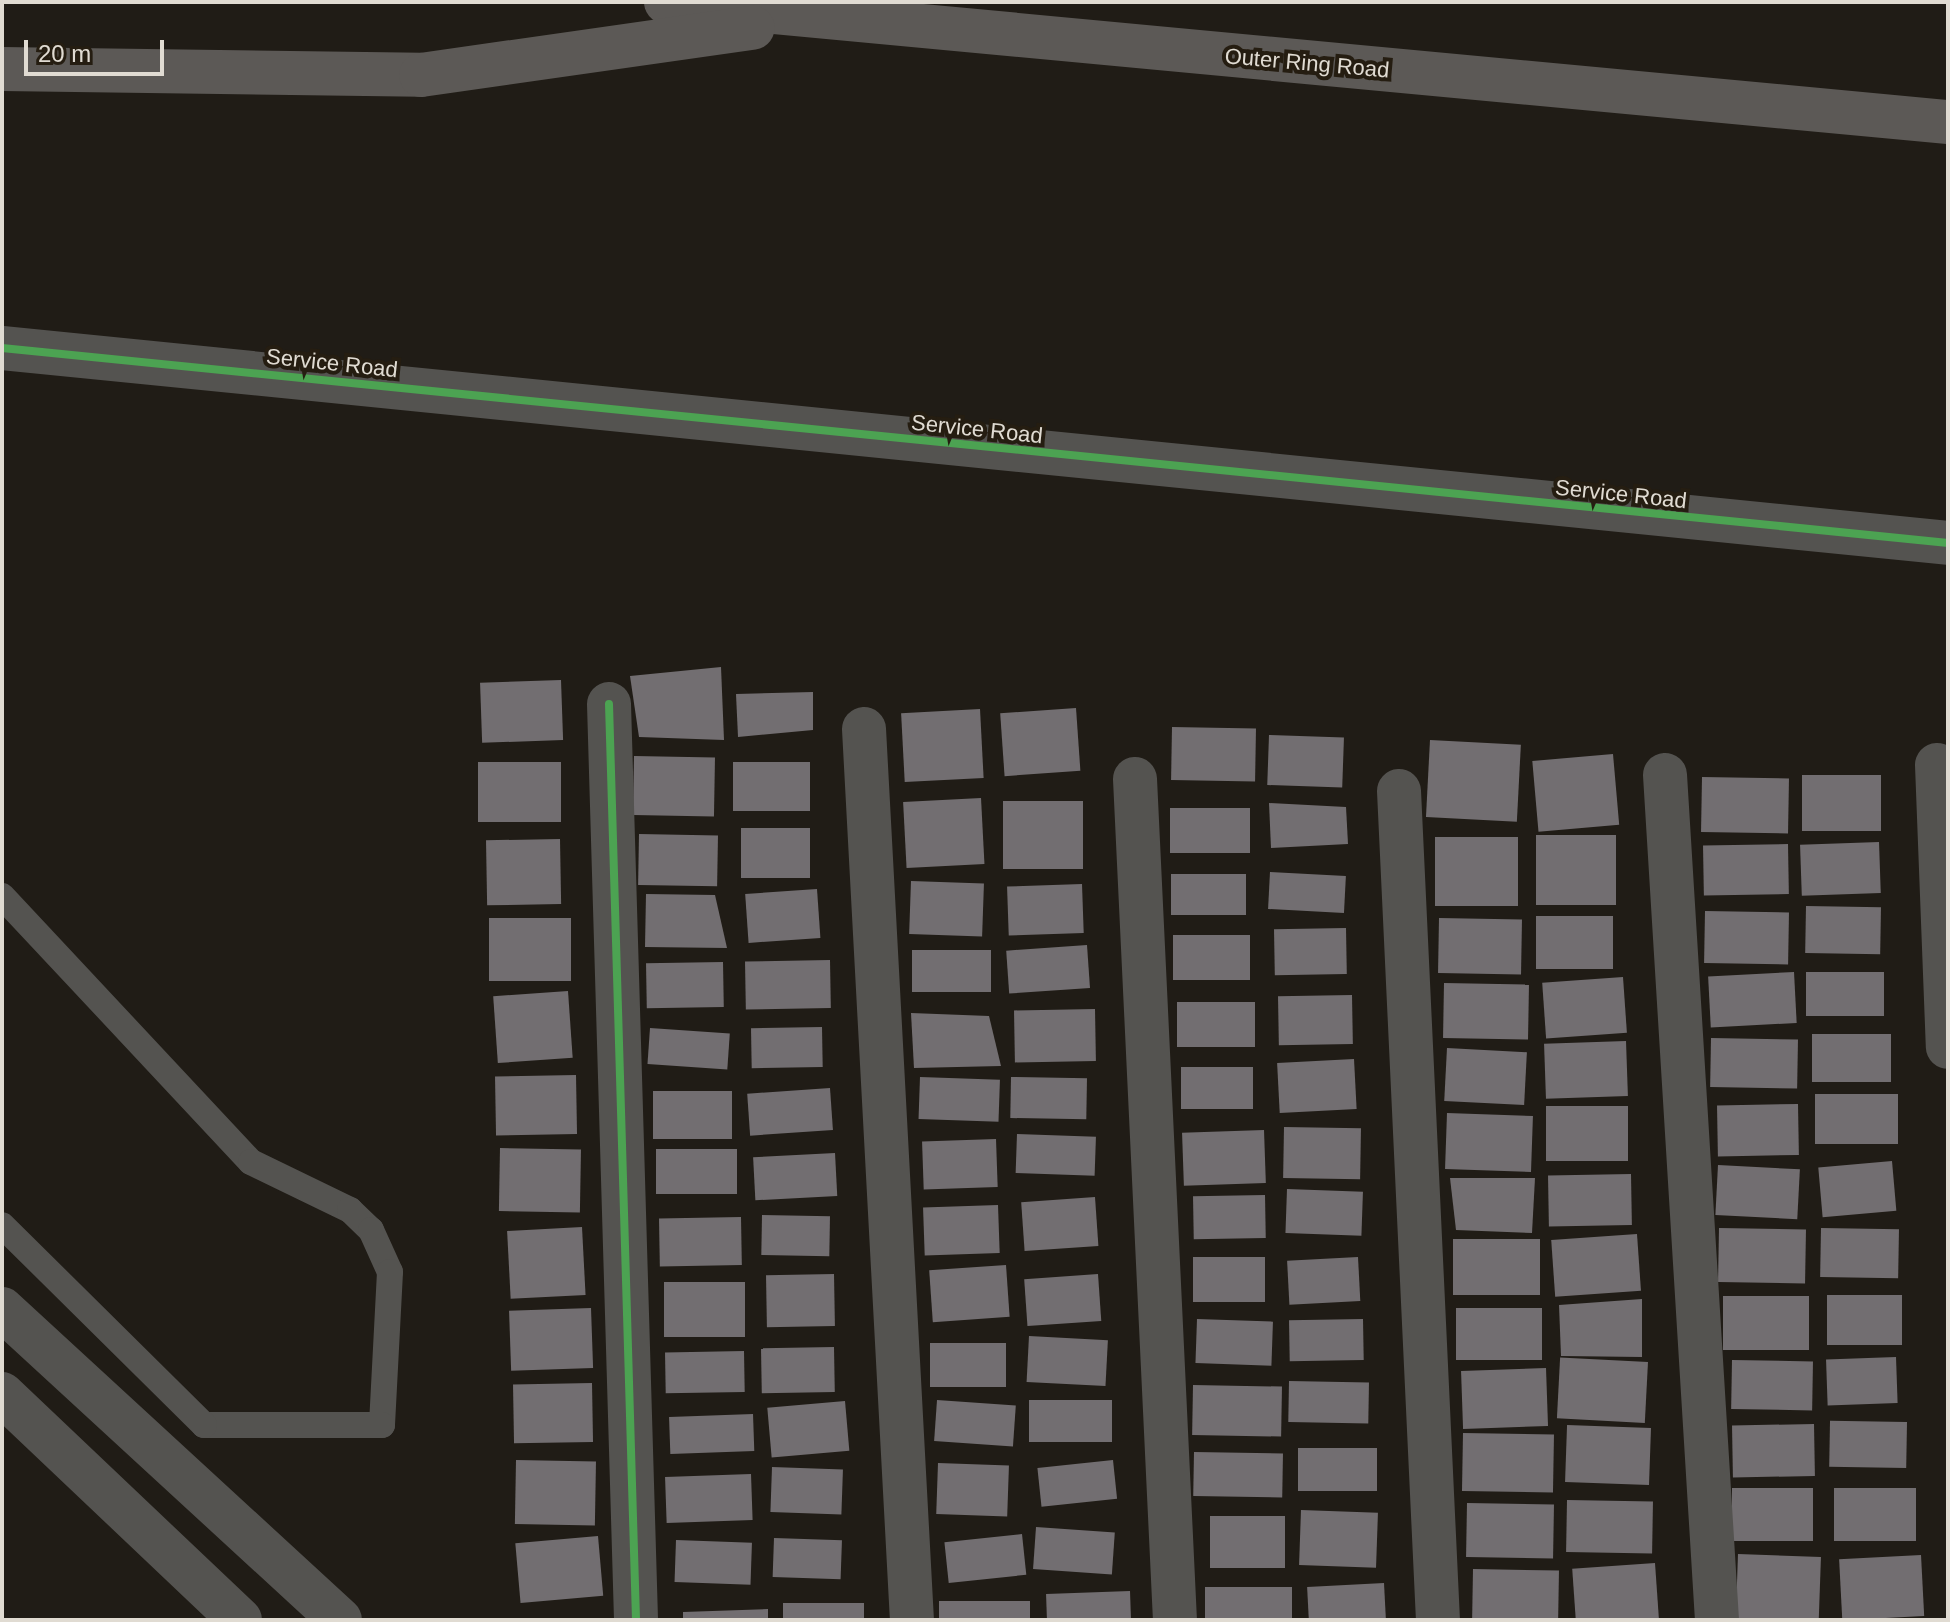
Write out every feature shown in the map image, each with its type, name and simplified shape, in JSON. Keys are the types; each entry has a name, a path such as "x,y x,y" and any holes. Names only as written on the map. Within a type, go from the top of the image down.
{"highway":[{"name":"Outer Ring Road","path":"666,2 1948,122"},
{"path":"2,69 421,75 827,17"}],"street":[{"name":"Service Road","path":"2,348 1948,543"},
{"path":"609,704 636,1620"},
{"path":"864,729 912,1620"},
{"path":"1937,765 1948,1047"},
{"path":"1665,775 1717,1620"},
{"path":"1135,779 1175,1620"},
{"path":"1399,791 1438,1620"},
{"path":"2,1309 340,1620"},
{"path":"2,1394 240,1620"},
{"path":"85,1475 130,1426"}],"lane":[{"path":"2,896 251,1162 350,1210 371,1230 390,1272 382,1425 204,1425 2,1225"}],"building":[{"path":"721,667 724,740 639,737 630,676"},
{"path":"561,680 563,740 482,743 480,683"},
{"path":"813,692 813,730 738,737 736,694"},
{"path":"1076,708 1080,771 1005,776 1000,713"},
{"path":"980,709 984,778 905,782 901,713"},
{"path":"1172,727 1256,728 1255,781 1171,780"},
{"path":"1269,735 1344,738 1342,788 1267,785"},
{"path":"1430,740 1521,745 1517,822 1426,817"},
{"path":"1613,754 1619,825 1538,832 1532,761"},
{"path":"634,756 715,757 714,816 633,815"},
{"path":"478,762 561,762 561,822 478,822"},
{"path":"733,762 810,762 810,811 733,811"},
{"path":"1802,775 1881,775 1881,831 1802,831"},
{"path":"1702,777 1789,779 1788,834 1701,832"},
{"path":"981,798 984,864 907,868 903,802"},
{"path":"1003,801 1083,801 1083,869 1003,869"},
{"path":"1269,803 1346,807 1348,844 1271,848"},
{"path":"1170,808 1250,808 1250,853 1170,853"},
{"path":"741,828 810,828 810,878 741,878"},
{"path":"639,834 718,835 717,886 638,885"},
{"path":"1536,835 1616,835 1616,905 1536,905"},
{"path":"1435,837 1518,837 1518,906 1435,906"},
{"path":"560,839 561,904 487,905 486,840"},
{"path":"1879,842 1881,893 1802,896 1800,845"},
{"path":"1788,844 1789,894 1704,895 1703,845"},
{"path":"1270,872 1346,876 1344,913 1268,909"},
{"path":"1171,874 1246,874 1246,915 1171,915"},
{"path":"911,881 984,884 982,937 909,934"},
{"path":"1082,884 1084,933 1009,936 1007,887"},
{"path":"817,889 820,938 749,943 745,894"},
{"path":"646,894 715,895 727,948 645,947"},
{"path":"1806,906 1881,907 1880,954 1805,953"},
{"path":"1705,911 1789,912 1788,964 1704,963"},
{"path":"1536,916 1613,916 1613,969 1536,969"},
{"path":"489,918 571,918 571,981 489,981"},
{"path":"1439,918 1522,919 1521,974 1438,973"},
{"path":"1346,928 1347,974 1275,975 1274,929"},
{"path":"1173,935 1250,935 1250,980 1173,980"},
{"path":"1087,945 1090,988 1009,994 1006,951"},
{"path":"912,950 991,950 991,992 912,992"},
{"path":"830,960 831,1008 746,1009 745,961"},
{"path":"723,962 724,1007 647,1008 646,963"},
{"path":"1794,972 1797,1023 1711,1027 1708,977"},
{"path":"1806,972 1884,972 1884,1016 1806,1016"},
{"path":"1623,977 1627,1033 1546,1039 1542,983"},
{"path":"1444,983 1529,984 1528,1039 1443,1038"},
{"path":"568,991 573,1058 498,1063 493,996"},
{"path":"1352,995 1353,1044 1279,1045 1278,996"},
{"path":"1177,1002 1255,1002 1255,1047 1177,1047"},
{"path":"1095,1009 1096,1061 1015,1062 1014,1010"},
{"path":"911,1013 989,1016 1001,1066 914,1068"},
{"path":"822,1027 823,1067 752,1068 751,1028"},
{"path":"650,1028 730,1034 727,1069 647,1064"},
{"path":"1812,1034 1891,1034 1891,1082 1812,1082"},
{"path":"1711,1038 1798,1040 1797,1089 1710,1087"},
{"path":"1626,1041 1628,1096 1546,1099 1544,1044"},
{"path":"1447,1048 1527,1052 1524,1105 1444,1101"},
{"path":"1354,1059 1357,1109 1280,1113 1277,1063"},
{"path":"1181,1067 1253,1067 1253,1109 1181,1109"},
{"path":"576,1075 577,1134 496,1135 495,1076"},
{"path":"920,1077 1000,1080 998,1122 919,1119"},
{"path":"1011,1077 1087,1078 1086,1119 1010,1118"},
{"path":"830,1088 833,1130 750,1136 747,1094"},
{"path":"653,1091 732,1091 732,1139 653,1139"},
{"path":"1815,1094 1898,1094 1898,1144 1815,1144"},
{"path":"1798,1104 1799,1155 1718,1156 1717,1105"},
{"path":"1546,1106 1628,1106 1628,1161 1546,1161"},
{"path":"1447,1113 1533,1116 1531,1172 1445,1169"},
{"path":"1284,1127 1361,1128 1360,1179 1283,1178"},
{"path":"1264,1130 1266,1183 1184,1186 1182,1133"},
{"path":"1017,1134 1096,1137 1095,1176 1016,1173"},
{"path":"996,1139 998,1187 924,1190 922,1142"},
{"path":"500,1148 581,1149 580,1212 499,1211"},
{"path":"656,1149 737,1149 737,1194 656,1194"},
{"path":"835,1153 837,1196 755,1200 753,1157"},
{"path":"1892,1161 1896,1211 1823,1217 1818,1167"},
{"path":"1718,1165 1800,1169 1797,1219 1715,1215"},
{"path":"1631,1174 1632,1225 1549,1226 1548,1175"},
{"path":"1450,1178 1535,1178 1532,1233 1456,1230"},
{"path":"1287,1189 1363,1192 1361,1236 1285,1233"},
{"path":"1265,1195 1266,1238 1194,1239 1193,1196"},
{"path":"1095,1197 1098,1246 1025,1251 1021,1202"},
{"path":"998,1205 1000,1253 925,1256 923,1208"},
{"path":"762,1215 830,1216 829,1256 761,1255"},
{"path":"741,1217 742,1265 660,1266 659,1218"},
{"path":"582,1227 586,1295 511,1299 507,1231"},
{"path":"1719,1228 1806,1230 1805,1284 1718,1282"},
{"path":"1821,1228 1899,1229 1898,1278 1820,1277"},
{"path":"1637,1234 1641,1291 1555,1297 1551,1240"},
{"path":"1453,1239 1540,1239 1540,1295 1453,1295"},
{"path":"1193,1257 1265,1257 1265,1302 1193,1302"},
{"path":"1358,1257 1360,1301 1289,1305 1287,1261"},
{"path":"1006,1265 1010,1317 933,1322 929,1270"},
{"path":"834,1274 835,1326 767,1327 766,1275"},
{"path":"1098,1274 1101,1321 1027,1326 1024,1279"},
{"path":"664,1282 745,1282 745,1337 664,1337"},
{"path":"1827,1295 1902,1295 1902,1345 1827,1345"},
{"path":"1723,1296 1809,1296 1809,1350 1723,1350"},
{"path":"1642,1299 1642,1357 1561,1356 1559,1305"},
{"path":"591,1308 593,1368 511,1371 509,1311"},
{"path":"1456,1308 1542,1308 1542,1360 1456,1360"},
{"path":"1197,1319 1273,1322 1271,1366 1195,1363"},
{"path":"1363,1319 1364,1360 1290,1361 1289,1320"},
{"path":"1029,1336 1108,1340 1105,1386 1027,1382"},
{"path":"930,1343 1006,1343 1006,1387 930,1387"},
{"path":"834,1347 835,1392 762,1393 761,1348"},
{"path":"744,1351 745,1392 666,1393 665,1352"},
{"path":"1560,1357 1648,1362 1645,1423 1557,1418"},
{"path":"1896,1357 1898,1403 1828,1405 1826,1359"},
{"path":"1732,1360 1813,1361 1812,1410 1731,1409"},
{"path":"1546,1368 1548,1426 1463,1429 1461,1371"},
{"path":"1289,1381 1369,1382 1368,1423 1288,1422"},
{"path":"592,1383 593,1442 514,1443 513,1384"},
{"path":"1193,1385 1282,1387 1281,1437 1192,1435"},
{"path":"937,1400 1016,1406 1013,1446 934,1441"},
{"path":"1029,1400 1112,1400 1112,1442 1029,1442"},
{"path":"845,1401 849,1451 772,1458 767,1408"},
{"path":"753,1414 754,1451 670,1454 669,1417"},
{"path":"1830,1421 1907,1422 1906,1468 1829,1467"},
{"path":"1814,1424 1815,1476 1733,1477 1732,1425"},
{"path":"1567,1425 1651,1428 1649,1485 1565,1482"},
{"path":"1463,1433 1554,1435 1553,1493 1462,1491"},
{"path":"1298,1448 1377,1448 1377,1491 1298,1491"},
{"path":"1194,1452 1283,1454 1282,1498 1193,1496"},
{"path":"516,1460 596,1461 595,1525 515,1524"},
{"path":"1113,1460 1117,1499 1041,1507 1037,1468"},
{"path":"938,1463 1009,1465 1007,1516 936,1514"},
{"path":"772,1467 843,1469 841,1514 770,1512"},
{"path":"751,1474 753,1520 667,1523 665,1477"},
{"path":"1732,1488 1813,1488 1813,1541 1732,1541"},
{"path":"1834,1488 1916,1488 1916,1541 1834,1541"},
{"path":"1567,1500 1653,1502 1652,1553 1566,1552"},
{"path":"1467,1503 1554,1505 1553,1559 1466,1557"},
{"path":"1301,1510 1378,1513 1376,1568 1299,1565"},
{"path":"1210,1516 1285,1516 1285,1568 1210,1568"},
{"path":"1036,1527 1115,1533 1112,1574 1033,1569"},
{"path":"1022,1534 1026,1575 949,1583 944,1542"},
{"path":"598,1536 603,1596 521,1603 515,1543"},
{"path":"774,1538 842,1540 841,1579 773,1577"},
{"path":"676,1540 752,1543 750,1585 675,1582"},
{"path":"1738,1554 1821,1557 1819,1620 1736,1620"},
{"path":"1921,1555 1924,1616 1842,1620 1839,1559"},
{"path":"1655,1563 1659,1620 1576,1620 1572,1569"},
{"path":"1473,1569 1559,1571 1558,1620 1472,1620"},
{"path":"1384,1583 1386,1620 1309,1620 1307,1587"},
{"path":"1205,1587 1292,1587 1292,1620 1205,1620"},
{"path":"1130,1591 1131,1620 1047,1620 1046,1594"},
{"path":"939,1601 1030,1601 1030,1620 939,1620"},
{"path":"783,1603 864,1603 864,1620 783,1620"},
{"path":"768,1609 768,1620 683,1620 683,1612"}],"cycle path":[{"path":"2,348 1948,543"},
{"path":"609,704 636,1620"}]}
